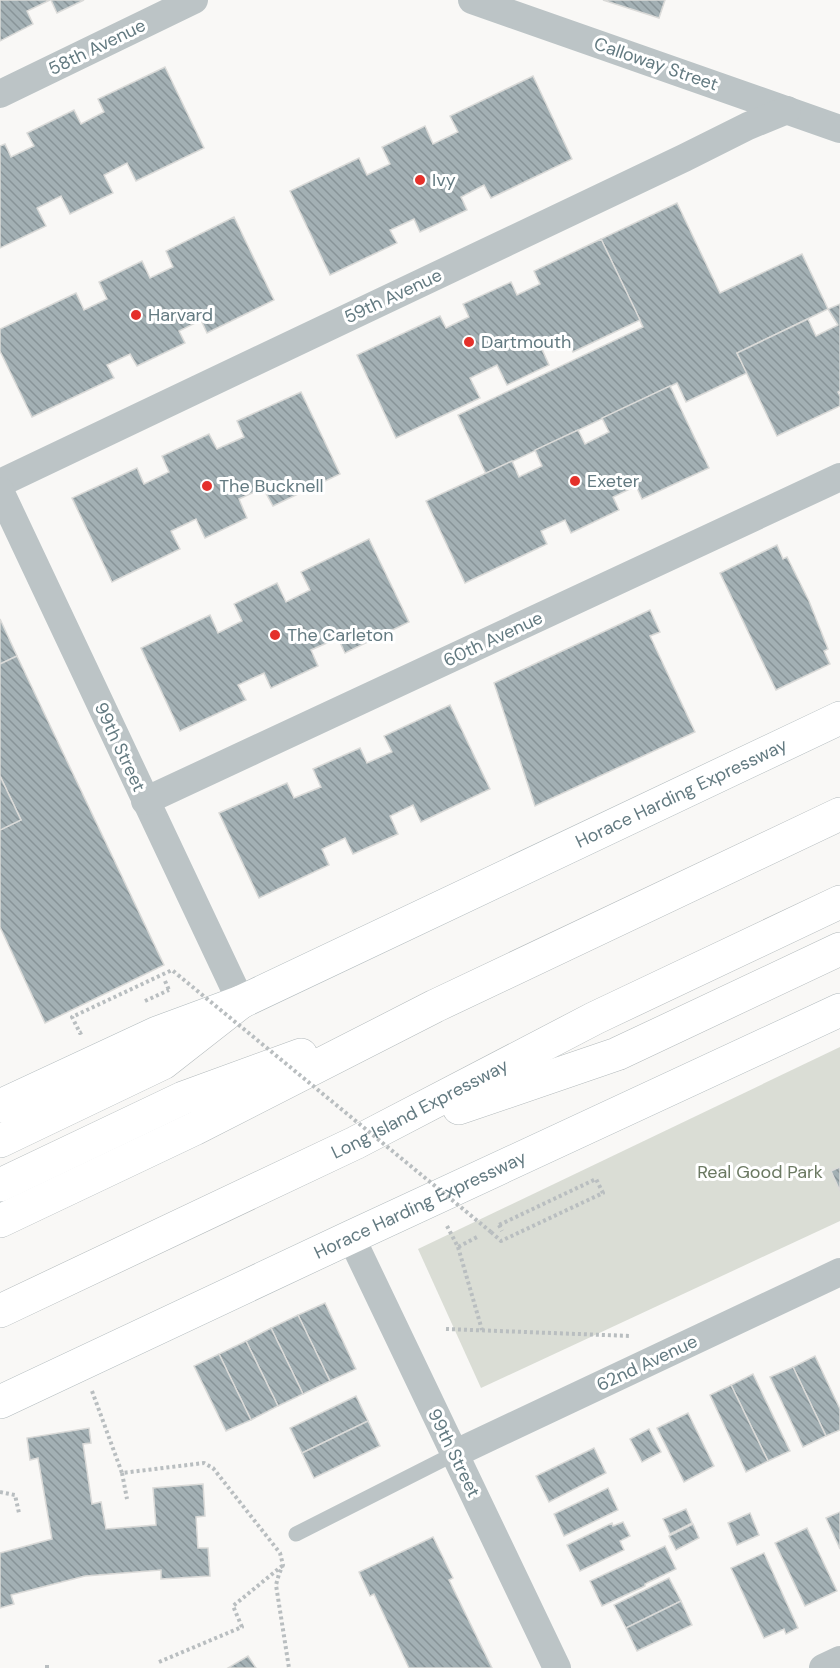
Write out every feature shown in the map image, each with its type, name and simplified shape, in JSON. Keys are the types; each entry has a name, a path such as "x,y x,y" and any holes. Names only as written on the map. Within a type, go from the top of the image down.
{"main road":[{"name":"Horace Harding Expressway","path":"0,1106 157,1033 241,1002 840,718"},
{"path":"0,1221 194,1129 435,1006 840,814"},
{"name":"Long Island Expressway","path":"0,1311 355,1143 595,1018 840,902"},
{"path":"355,1143 618,1054 840,949"},
{"path":"0,1141 163,1063 241,1002"},
{"path":"0,1185 183,1098 435,1006"},
{"name":"Horace Harding Expressway","path":"0,1402 840,1010"}],"street":[{"name":"58th Avenue","path":"0,94 194,0"},
{"name":"Calloway Street","path":"472,0 840,129"},
{"name":"59th Avenue","path":"0,483 663,169 748,126 786,110"},
{"name":"60th Avenue","path":"146,801 840,477"},
{"name":"99th Street","path":"0,491 241,1002"},
{"name":"99th Street","path":"351,1237 557,1668"},
{"name":"62nd Avenue","path":"454,1454 840,1272"},
{"path":"823,1668 840,1660"}],"lane":[{"path":"296,1534 454,1454"}],"path":[{"path":"90,1028 80,1033 72,1017 172,970 501,1241 603,1192 596,1179 499,1225 502,1231"},
{"path":"139,1004 169,990 165,981"},
{"path":"445,1221 458,1247 482,1330"},
{"path":"458,1247 479,1236"},
{"path":"446,1329 631,1336"},
{"path":"91,1388 122,1473 127,1499"},
{"path":"122,1473 204,1463 213,1468 280,1553 283,1565 276,1585 289,1668"},
{"path":"0,1492 15,1496 19,1513"},
{"path":"159,1662 242,1627 233,1606 283,1565"}],"green space":[{"name":"Real Good Park","path":"840,1047 840,1221 481,1388 418,1249"}],"building":[{"path":"0,0 50,0 27,11 33,24 0,41"},
{"path":"51,0 84,0 57,13"},
{"path":"603,0 665,0 659,18"},
{"path":"165,67 204,148 136,181 127,163 104,175 113,193 70,214 61,196 37,208 46,226 0,248 0,146 5,144 11,157 34,146 27,133 74,110 81,124 104,112 98,99"},
{"name":"Ivy","path":"533,76 572,159 491,198 484,185 461,197 467,210 420,232 414,219 390,230 397,243 330,275 290,191 359,158 367,175 390,164 382,147 425,126 433,144 458,132 450,116"},
{"path":"677,203 720,293 802,254 828,309 737,353 747,373 686,402 677,383 486,474 458,415 643,327 601,239"},
{"name":"Harvard","path":"234,217 274,300 207,333 201,320 179,331 185,343 137,366 130,354 107,365 114,378 32,417 0,351 0,329 76,293 84,310 107,299 99,282 142,261 150,278 173,267 166,251"},
{"name":"Dartmouth","path":"601,239 640,320 573,352 565,336 541,347 549,365 507,385 497,365 470,378 480,398 396,438 357,355 440,316 446,328 469,317 463,304 511,282 517,295 540,284 534,271"},
{"path":"840,304 840,391 838,392 840,406 777,436 737,353 808,319 816,336 838,325 828,309"},
{"name":"Exeter","path":"670,386 709,468 642,499 636,486 613,497 619,510 571,533 565,520 541,531 547,544 465,583 426,501 512,461 519,477 542,466 535,450 578,430 585,444 609,432 602,418"},
{"name":"The Bucknell","path":"301,392 340,474 273,506 263,488 239,499 247,518 205,538 196,519 171,531 180,549 112,582 72,498 137,468 144,484 169,472 162,456 209,434 217,449 244,437 237,421"},
{"name":"The Carleton","path":"369,539 409,622 345,653 338,638 311,650 318,666 271,688 264,673 238,685 246,700 180,731 141,648 210,615 218,633 242,621 234,604 277,583 286,602 310,590 301,572"},
{"path":"777,545 783,559 787,557 809,601 828,649 824,651 830,664 776,690 720,573"},
{"path":"650,610 660,632 650,636 695,732 535,806 494,683"},
{"path":"0,619 17,656 0,664"},
{"path":"17,656 164,965 45,1023 0,927 0,830 21,820 0,776 0,664"},
{"path":"450,705 490,789 421,822 413,805 390,816 398,834 353,854 345,838 322,849 329,865 259,898 219,813 287,783 294,798 321,787 313,769 360,748 367,763 392,752 384,736"},
{"path":"0,776 21,820 0,830"},
{"path":"840,1167 840,1191 831,1171"},
{"path":"325,1303 356,1369 330,1381 298,1315"},
{"path":"298,1315 330,1381 303,1394 271,1328"},
{"path":"271,1328 303,1394 278,1406 246,1341"},
{"path":"246,1341 278,1406 251,1420 219,1354"},
{"path":"219,1354 251,1420 226,1431 194,1366"},
{"path":"815,1356 840,1409 840,1430 826,1436 793,1367"},
{"path":"793,1367 826,1436 803,1447 770,1377"},
{"path":"753,1374 790,1451 768,1461 731,1385"},
{"path":"731,1385 768,1461 746,1472 710,1395"},
{"path":"356,1396 368,1421 302,1453 290,1428"},
{"path":"688,1413 714,1466 684,1482 657,1428"},
{"path":"368,1421 380,1446 314,1478 302,1453"},
{"path":"89,1428 91,1443 83,1444 92,1504 101,1502 106,1529 156,1525 153,1488 203,1484 205,1516 196,1517 198,1548 208,1548 210,1576 161,1579 161,1570 85,1576 11,1595 14,1604 0,1608 0,1553 52,1539 38,1458 30,1460 27,1438"},
{"path":"649,1429 661,1452 642,1462 630,1439"},
{"path":"594,1448 606,1473 549,1502 536,1476"},
{"path":"608,1488 618,1510 564,1536 554,1514"},
{"path":"686,1509 692,1523 670,1534 663,1519"},
{"path":"840,1512 840,1549 826,1518"},
{"path":"750,1513 759,1535 737,1545 728,1523"},
{"path":"623,1522 630,1536 620,1541 624,1550 580,1571 567,1545 612,1523 613,1526"},
{"path":"693,1524 699,1538 676,1550 669,1536"},
{"path":"807,1528 837,1591 805,1606 775,1543"},
{"path":"433,1537 453,1578 449,1580 492,1668 409,1668 374,1594 370,1596 359,1572"},
{"path":"665,1546 676,1569 602,1606 590,1581"},
{"path":"764,1553 798,1628 786,1634 784,1629 764,1638 731,1568"},
{"path":"669,1578 681,1601 626,1628 614,1605"},
{"path":"681,1601 692,1625 637,1651 626,1628"},
{"path":"248,1656 256,1668 228,1668"}],"place":[{"name":"Ivy","path":"420,180"},
{"name":"Harvard","path":"136,315"},
{"name":"Dartmouth","path":"469,342"},
{"name":"Exeter","path":"575,481"},
{"name":"The Bucknell","path":"207,486"},
{"name":"The Carleton","path":"275,635"}]}
